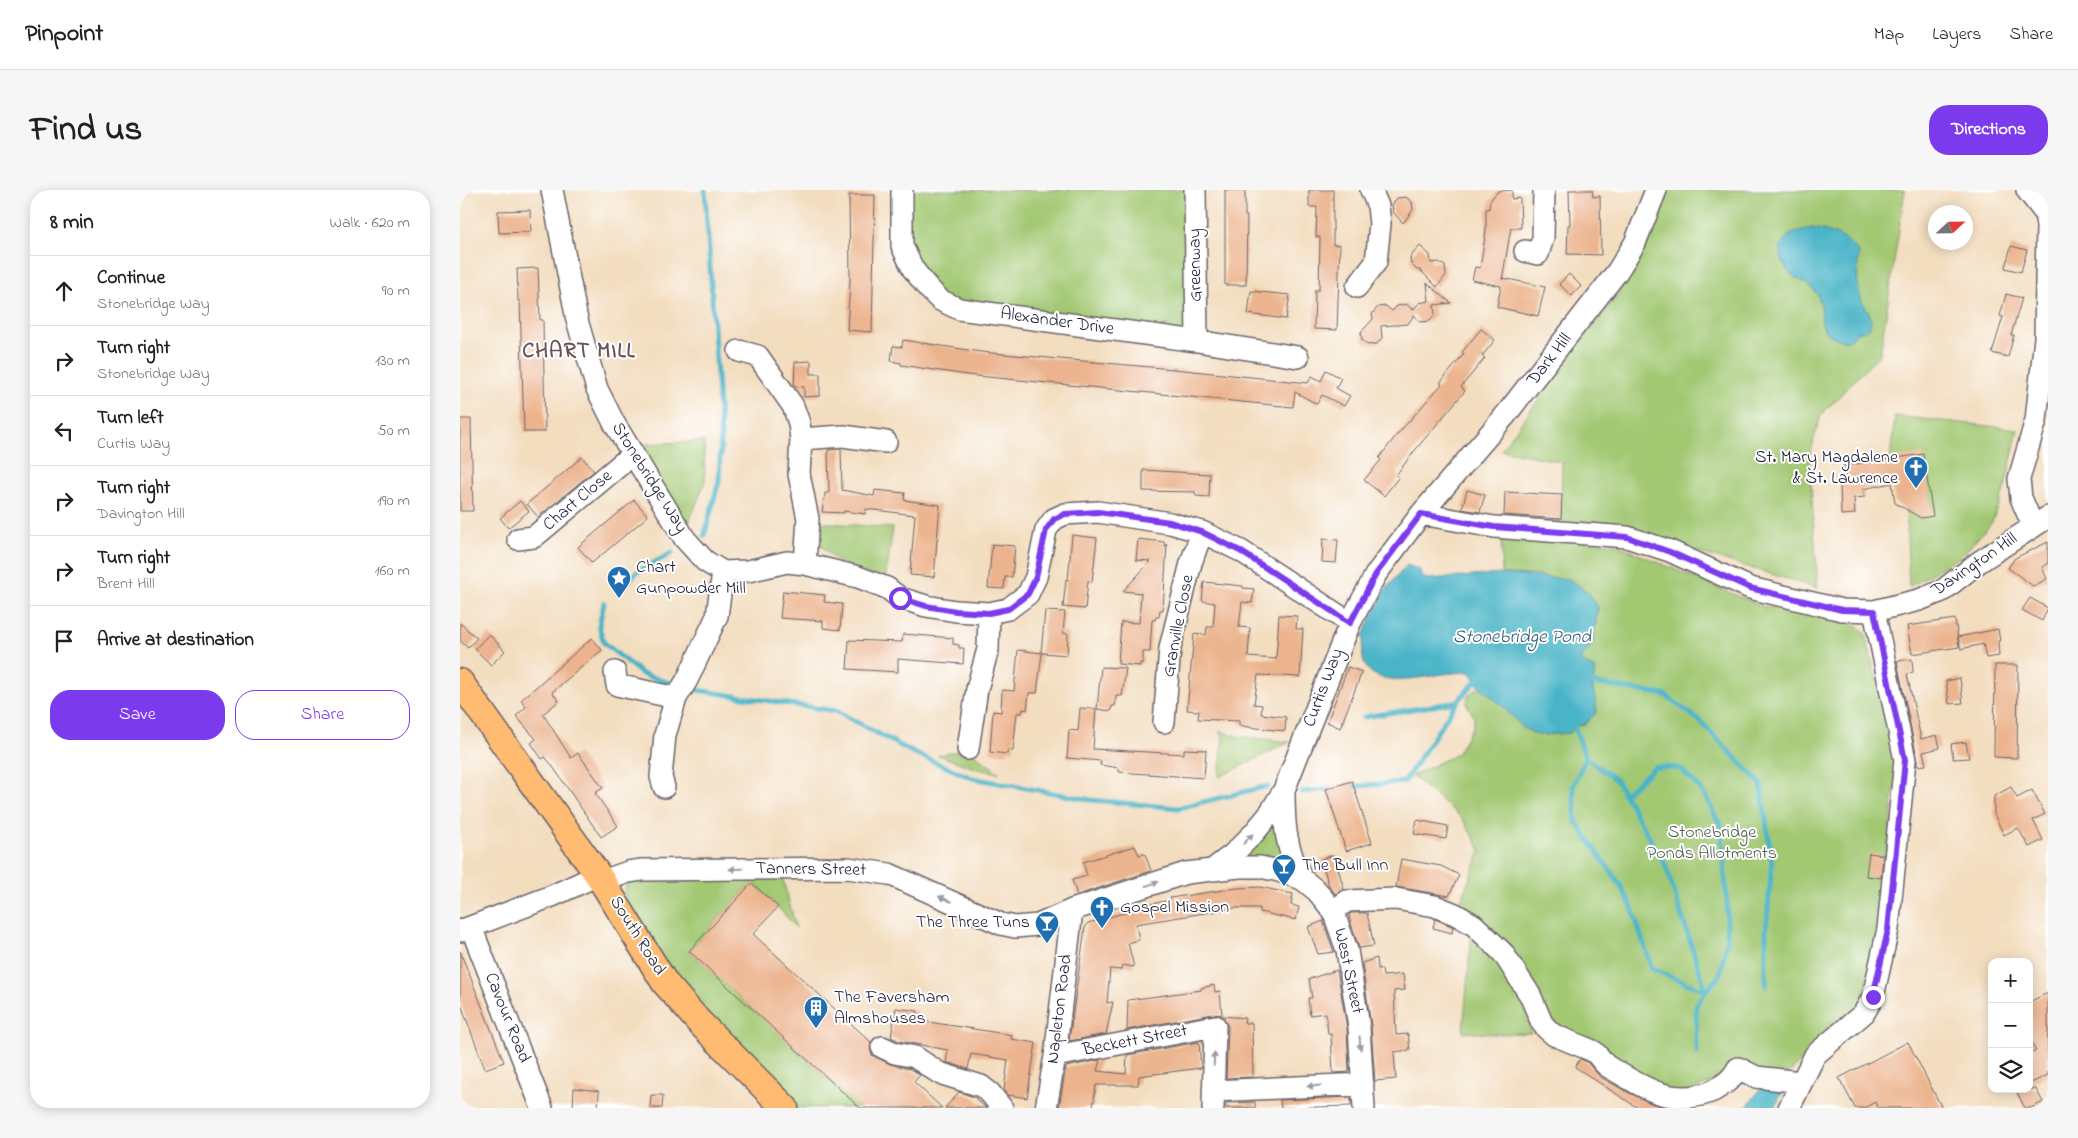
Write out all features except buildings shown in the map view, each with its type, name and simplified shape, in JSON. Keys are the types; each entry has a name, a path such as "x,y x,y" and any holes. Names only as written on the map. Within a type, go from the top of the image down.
{"main road":[{"name":"South Road","path":"460,682 600,878 653,965 677,997 782,1107"}],"street":[{"name":"Stonebridge Way","path":"552,190 577,320 597,389 614,422 686,539 704,561 723,572"},
{"name":"Alexander Drive","path":"902,190 902,246 913,269 928,288 946,303 959,309 1298,356"},
{"name":"Greenway","path":"1195,190 1197,341"},
{"path":"1357,287 1376,262 1380,224 1378,206 1371,190"},
{"path":"1525,251 1538,254 1543,238 1544,190"},
{"name":"Dark Hill","path":"1421,514 1504,417 1617,272 1634,244 1656,190"},
{"path":"2027,190 2045,213 2047,226 2045,338 2037,411 2019,479 2021,498 2040,521"},
{"path":"739,351 758,356 793,406 799,423 801,439 799,474 808,519 805,564"},
{"path":"801,439 843,436 886,442"},
{"name":"Chart Close","path":"518,539 534,537 633,454"},
{"path":"664,787 661,777 665,735 676,698 687,680 717,616 723,572 748,571 787,562 805,564 858,576 887,588 900,598 926,606 956,611 989,613 1008,609 1028,594 1036,577 1046,530 1054,519 1065,514 1098,512 1170,522 1202,532 1240,551 1350,623"},
{"name":"Davington Hill","path":"1421,514 1494,527 1627,537 1670,552 1750,588 1842,610 1874,611 1919,600 1942,591 2040,521"},
{"name":"Curtis Way","path":"1284,790 1350,623 1376,574 1421,514"},
{"name":"Granville Close","path":"1164,722 1170,648 1191,563 1202,532"},
{"path":"1789,1108 1815,1056 1864,1012 1873,997 1888,930 1905,760 1874,611"},
{"path":"968,749 977,689 988,649 989,613"},
{"path":"616,672 617,685 676,698"},
{"path":"1212,870 1233,854 1253,834 1268,816 1284,790"},
{"path":"1284,790 1286,835 1291,858 1302,879"},
{"name":"West Street","path":"1212,870 1260,867 1279,871 1302,879 1317,891 1333,911 1346,950 1359,1027 1364,1108"},
{"name":"Tanners Street","path":"466,929 600,878 642,870 848,868 889,874 1001,924 1015,928 1038,925 1072,910 1186,873 1212,870"},
{"path":"1333,911 1347,901 1396,899 1435,906 1455,914 1474,925 1503,953 1530,995 1542,1023 1554,1035 1593,1052 1607,1066 1657,1095 1677,1102 1699,1098 1732,1079 1738,1068 1756,1077 1801,1082"},
{"name":"Napleton Road","path":"1046,1108 1055,1056 1072,910"},
{"name":"Cavour Road","path":"466,929 542,1108"},
{"name":"Beckett Street","path":"1055,1056 1215,1026 1213,1100"},
{"path":"882,1047 895,1054 915,1057 939,1073 981,1086 990,1093 1002,1108"},
{"path":"1213,1100 1363,1084"}],"green space":[{"path":"902,190 1195,190 1197,341 959,309 913,269"},
{"path":"1666,190 1905,190 1880,354 1821,415 1809,457 1818,588 1627,531 1561,521 1562,462 1501,450 1632,274"},
{"path":"1895,416 2018,429 2005,488 1991,524 1961,556 1909,587 1906,510 1900,471 1892,472 1890,458"},
{"path":"704,441 705,482 684,535 627,445"},
{"path":"817,522 893,528 885,582 837,561 821,546"},
{"name":"Stonebridge Ponds Allotments","path":"1501,533 1615,544 1761,606 1848,620 1865,632 1897,766 1878,932 1862,1002 1788,1074 1720,1079 1670,1099 1617,1062 1614,1056 1596,1049 1557,1026 1458,908 1481,850 1461,817 1412,776 1457,754 1473,726 1474,717 1467,704 1468,696 1478,688 1484,689 1504,707 1545,735 1570,733 1574,726 1585,724 1597,712 1592,683 1596,669 1581,662 1581,657 1591,647 1540,575 1502,574"},
{"path":"1220,731 1236,736 1290,742 1219,777 1223,738"},
{"path":"968,749 999,773 977,769 938,755"},
{"path":"1276,818 1285,863 1238,862"},
{"path":"781,872 796,928 778,907 752,883 689,951 860,1108 796,1108 710,1017 666,964 624,894 627,884 636,878"},
{"path":"1472,929 1499,959 1524,1002 1531,1033 1495,1034 1463,1032"}],"water":[{"path":"1813,228 1839,236 1855,247 1859,253 1857,271 1859,289 1862,301 1870,314 1871,322 1866,330 1857,332 1852,338 1845,341 1827,333 1822,323 1821,304 1818,296 1812,288 1789,272 1782,259 1781,251 1785,239 1797,232"},
{"name":"Stonebridge Pond","path":"1407,565 1420,570 1422,577 1428,579 1502,574 1569,579 1589,593 1598,607 1593,642 1591,647 1581,657 1581,662 1596,669 1592,683 1597,712 1585,724 1574,726 1570,733 1538,735 1523,728 1504,707 1475,682 1471,672 1401,679 1387,679 1376,675 1367,668 1363,656 1364,639 1362,637 1385,590"},
{"path":"1765,1083 1786,1086 1774,1108 1746,1108"}],"waterway":[{"path":"704,536 719,481 721,438 705,190"},
{"path":"627,583 637,572 672,553"},
{"path":"604,603 599,626 604,643 642,674 673,684"},
{"path":"1364,717 1457,702 1475,682"},
{"path":"1592,683 1665,695 1699,720 1761,784 1772,864 1766,931 1766,986"},
{"path":"697,690 836,711 914,753 972,778 1091,800 1178,808 1268,786"},
{"path":"1348,787 1404,782 1457,702"},
{"path":"1574,726 1586,758 1616,780 1665,864 1706,991 1696,1005 1697,1053"},
{"path":"1586,758 1573,786 1576,822 1619,883 1631,905 1652,969 1706,991 1720,975 1727,941 1727,902 1721,826 1701,789 1679,768 1655,767 1624,794"},
{"path":"1302,792 1332,789"}],"place":[{"name":"St. Mary Magdalene & St. Lawrence","path":"1916,489"},
{"name":"Chart Gunpowder Mill","path":"619,599"},
{"name":"The Bull Inn","path":"1284,887"},
{"name":"Gospel Mission","path":"1102,929"},
{"name":"The Three Tuns","path":"1047,944"},
{"name":"The Faversham Almshouses","path":"816,1029"}],"district":[{"name":"CHART MILL","path":"579,352"}],"route":[{"path":"900,598 926,606 956,611 989,613 1008,609 1028,594 1036,577 1046,530 1054,519 1065,514 1098,512 1170,522 1202,532 1240,551 1350,623 1376,574 1421,514 1494,527 1627,537 1670,552 1750,588 1842,610 1874,611 1905,760 1888,930 1873,997"}]}
